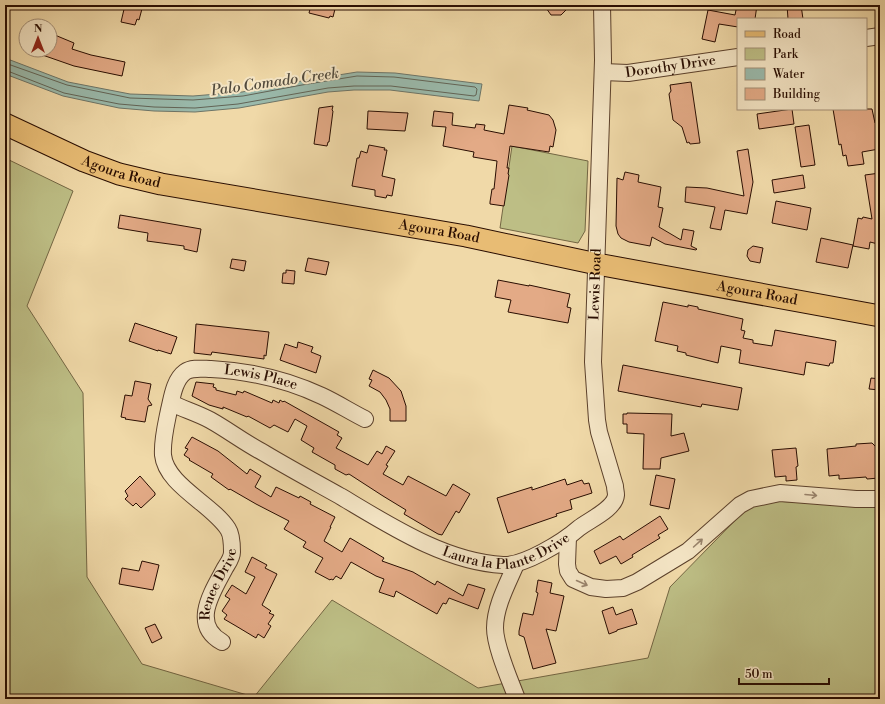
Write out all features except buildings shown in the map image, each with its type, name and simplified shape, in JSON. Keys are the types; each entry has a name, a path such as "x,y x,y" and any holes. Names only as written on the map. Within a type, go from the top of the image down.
{"main road":[{"name":"Agoura Road","path":"5,124 84,161 118,174 161,184 466,236 597,264 880,316"}],"street":[{"name":"Lewis Road","path":"568,537 607,509 614,502 616,495 615,486 599,432 593,362 604,41 602,5"},
{"path":"867,38 880,36"},
{"name":"Dorothy Drive","path":"603,72 628,73 737,57"},
{"name":"Lewis Place","path":"170,403 179,379 186,371 198,368 228,370 268,377 292,384 321,396 365,419"},
{"name":"Laura la Plante Drive","path":"170,403 209,420 262,453 435,549 477,560 504,565 516,564 568,537"},
{"name":"Renee Drive","path":"170,403 165,429 163,455 166,466 172,476 186,491 203,503 228,529 232,542 232,555 209,600 206,611 207,624 210,632 215,638 222,642"},
{"name":"Laura la Plante Drive","path":"568,537 567,564 568,570 573,579 591,587 606,589 623,588 637,582 688,551 740,505 751,499 780,493 856,499 880,499"},
{"path":"516,564 502,597 495,628 497,643 517,699"}],"green space":[{"path":"512,146 588,161 585,231 578,243 500,228"},
{"path":"5,158 73,191 27,306 83,393 87,577 142,664 254,697 332,600 478,688 648,658 670,587 755,500 880,507 880,699 5,699"}],"water":[{"path":"5,58 68,82 130,94 193,96 242,92 357,72 395,73 482,84 479,101 390,90 354,90 328,92 239,108 195,112 154,111 119,108 63,96 5,74"}],"water label":[{"name":"Palo Comado Creek","path":"275,82"}]}
